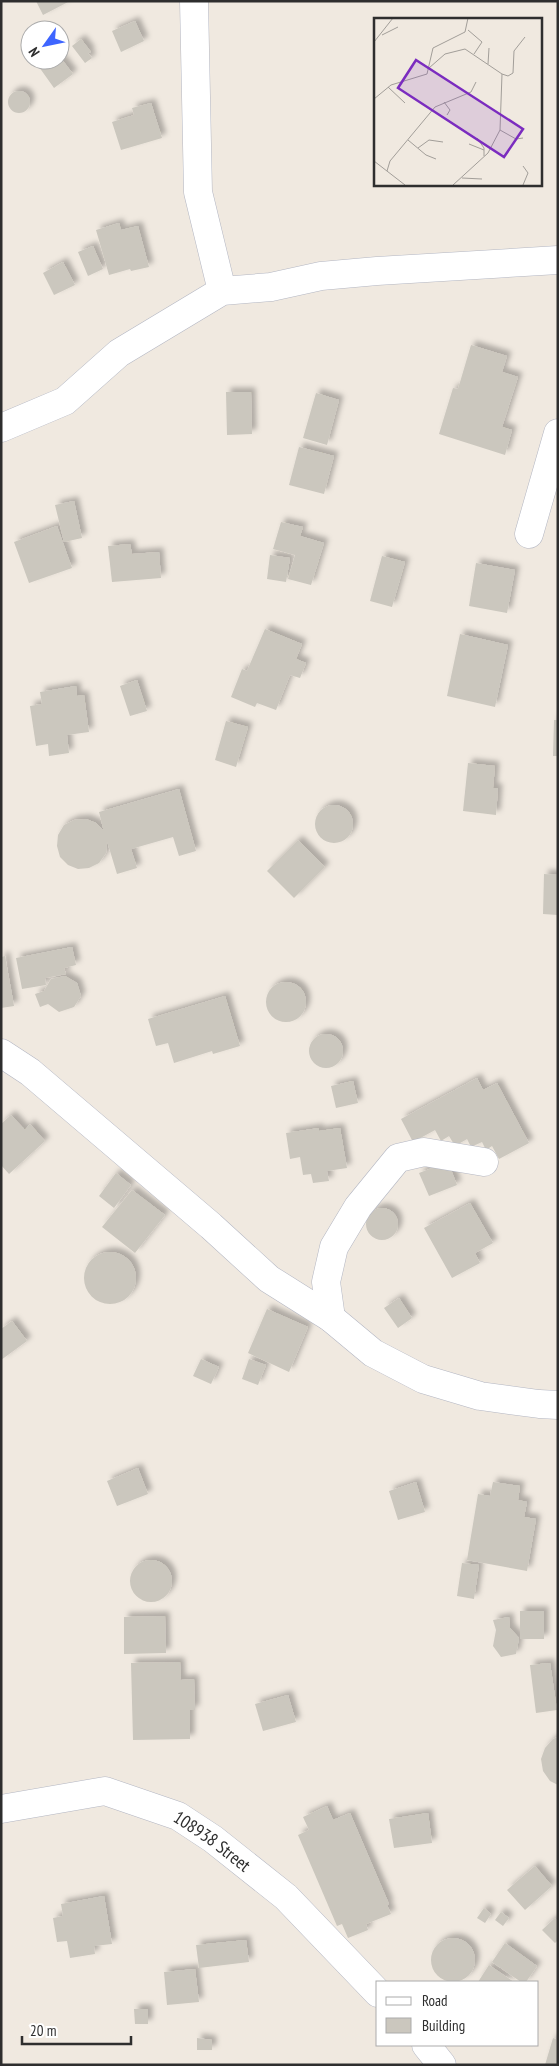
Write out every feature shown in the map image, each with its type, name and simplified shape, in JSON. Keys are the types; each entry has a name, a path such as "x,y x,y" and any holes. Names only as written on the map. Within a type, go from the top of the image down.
{"street":[{"path":"194,1 198,192 222,291"},
{"path":"1,428 65,401 119,353 222,291 271,287 322,276 558,260"},
{"path":"529,534 558,433"},
{"path":"1,1053 30,1072 211,1226 269,1279 331,1318 373,1354 423,1379 480,1396 558,1405"},
{"path":"331,1318 326,1282 334,1247 358,1207 398,1158 424,1152 484,1162"},
{"name":"108938 Street","path":"2,1808 105,1791 178,1816 214,1839 286,1897 376,1991"},
{"path":"427,2046 442,2065"}],"building":[{"path":"36,1 70,1 43,15"},
{"path":"135,21 144,41 121,52 112,31"},
{"path":"81,39 91,52 88,53 92,58 85,63 72,46"},
{"path":"41,70 70,70 73,74 54,88"},
{"path":"19,91 29,98 30,102 23,112 19,113 9,106 8,102 15,92"},
{"path":"151,103 162,138 121,150 112,122 134,115 132,108"},
{"path":"119,223 121,230 138,226 149,267 131,271 130,269 109,275 96,230"},
{"path":"93,246 103,269 88,276 78,252"},
{"path":"63,262 75,285 54,295 43,273"},
{"path":"471,345 507,356 502,372 518,377 502,427 512,430 505,455 439,434 453,388 458,389"},
{"path":"226,392 251,392 252,434 227,435"},
{"path":"316,393 339,400 327,445 303,438"},
{"path":"299,447 334,456 324,494 289,485"},
{"path":"74,501 82,538 64,542 55,505"},
{"path":"281,522 303,527 300,536 324,543 311,585 288,579 295,555 273,549"},
{"path":"57,526 72,568 29,583 14,542"},
{"path":"130,544 132,554 159,552 161,578 112,582 108,546"},
{"path":"270,555 290,558 286,582 267,579"},
{"path":"382,556 405,562 392,607 370,601"},
{"path":"476,563 515,570 507,613 469,606"},
{"path":"265,629 302,644 296,659 306,663 300,678 290,675 276,710 257,703 255,707 231,697 242,669 247,671"},
{"path":"460,634 508,645 495,707 447,696"},
{"path":"137,680 147,711 130,716 120,686"},
{"path":"76,686 77,696 84,695 89,732 67,735 69,753 49,756 48,744 36,746 30,706 42,704 40,692"},
{"path":"554,720 558,720 558,756 553,756"},
{"path":"226,721 248,727 236,767 215,760"},
{"path":"468,763 495,766 493,788 498,788 496,815 463,811"},
{"path":"179,789 196,851 179,856 173,837 131,849 137,868 117,874 107,841 106,853 99,863 89,868 78,869 68,865 60,857 57,846 58,835 64,825 74,820 86,819 96,823 104,831 99,812"},
{"path":"334,805 348,810 353,824 348,838 334,843 320,838 315,824 320,810"},
{"path":"298,840 325,867 294,898 267,871"},
{"path":"544,874 558,875 558,915 543,914"},
{"path":"72,947 76,965 64,968 66,974 45,978 46,985 22,989 16,958"},
{"path":"5,956 14,1006 1,1008 1,957"},
{"path":"65,976 77,983 81,996 74,1007 59,1012 48,1004 40,1007 35,994 44,991 51,979"},
{"path":"290,982 297,985 303,991 306,1002 305,1010 297,1019 290,1022 282,1022 275,1019 267,1010 266,998 269,991 278,983"},
{"path":"225,996 240,1046 213,1054 212,1051 174,1063 168,1043 156,1046 148,1019"},
{"path":"326,1034 338,1039 343,1051 338,1063 326,1068 314,1063 309,1051 314,1039"},
{"path":"477,1078 483,1090 497,1083 529,1143 499,1159 492,1146 486,1150 482,1142 471,1147 467,1139 455,1146 449,1136 441,1141 435,1130 413,1142 401,1119"},
{"path":"353,1081 358,1103 336,1108 331,1086"},
{"path":"11,1115 25,1130 30,1124 45,1141 9,1174 1,1165 1,1124"},
{"path":"319,1128 319,1131 340,1128 347,1168 327,1171 329,1181 313,1183 311,1174 303,1175 300,1157 290,1159 286,1133"},
{"path":"448,1162 457,1185 429,1196 419,1173"},
{"path":"116,1173 131,1185 114,1208 99,1196"},
{"path":"132,1190 165,1215 135,1253 102,1227"},
{"path":"470,1203 493,1243 475,1253 480,1263 452,1278 424,1228"},
{"path":"382,1208 388,1209 393,1213 397,1218 397,1230 393,1235 388,1239 382,1240 376,1239 371,1235 367,1230 366,1224 367,1218 371,1213 376,1209"},
{"path":"110,1252 124,1256 132,1264 136,1278 132,1292 124,1300 110,1304 96,1300 88,1292 84,1278 88,1264 96,1256"},
{"path":"399,1298 412,1318 398,1328 384,1308"},
{"path":"267,1309 308,1327 289,1372 248,1353"},
{"path":"12,1321 27,1341 1,1360 1,1329"},
{"path":"201,1359 219,1367 211,1384 193,1376"},
{"path":"249,1359 266,1365 258,1385 242,1379"},
{"path":"138,1468 148,1494 117,1506 107,1481"},
{"path":"416,1482 425,1512 398,1520 389,1491"},
{"path":"493,1482 520,1486 518,1500 527,1502 524,1517 536,1519 527,1571 467,1560 478,1494 490,1496"},
{"path":"151,1560 166,1566 172,1581 166,1596 151,1602 136,1596 130,1581 136,1566"},
{"path":"462,1563 479,1565 474,1599 457,1596"},
{"path":"520,1611 544,1611 544,1639 520,1639"},
{"path":"165,1616 166,1653 124,1654 124,1617"},
{"path":"509,1617 510,1628 519,1638 516,1654 501,1657 493,1646 496,1630 493,1620"},
{"path":"180,1662 181,1680 194,1679 195,1710 190,1710 190,1739 133,1740 131,1663"},
{"path":"550,1663 557,1710 536,1713 530,1665"},
{"path":"288,1695 296,1722 263,1731 255,1704"},
{"path":"558,1737 558,1785 550,1781 543,1771 541,1759 545,1748 553,1739"},
{"path":"327,1806 333,1820 350,1813 389,1904 387,1905 391,1914 366,1924 368,1930 348,1938 342,1924 337,1926 298,1835 309,1830 303,1817"},
{"path":"428,1813 432,1843 394,1848 389,1819"},
{"path":"535,1866 552,1886 525,1910 507,1890"},
{"path":"104,1896 112,1944 94,1946 95,1954 70,1958 67,1941 57,1942 53,1918 63,1916 61,1904"},
{"path":"484,1908 491,1914 485,1923 477,1918"},
{"path":"501,1912 509,1918 503,1926 495,1920"},
{"path":"555,1918 558,1921 558,1940 555,1943 542,1930"},
{"path":"444,1939 462,1939 469,1944 475,1956 474,1969 462,1981 444,1981 432,1969 432,1951"},
{"path":"246,1940 249,1962 199,1968 196,1945"},
{"path":"505,1943 537,1966 527,1981 520,1981 492,1962"},
{"path":"489,1965 513,1981 479,1981"},
{"path":"195,1969 199,2002 167,2005 164,1972"},
{"path":"134,2009 148,2009 148,2024 135,2024"},
{"path":"197,2038 212,2040 212,2050 197,2050"},
{"path":"553,2038 558,2040 558,2065 545,2065"}]}
